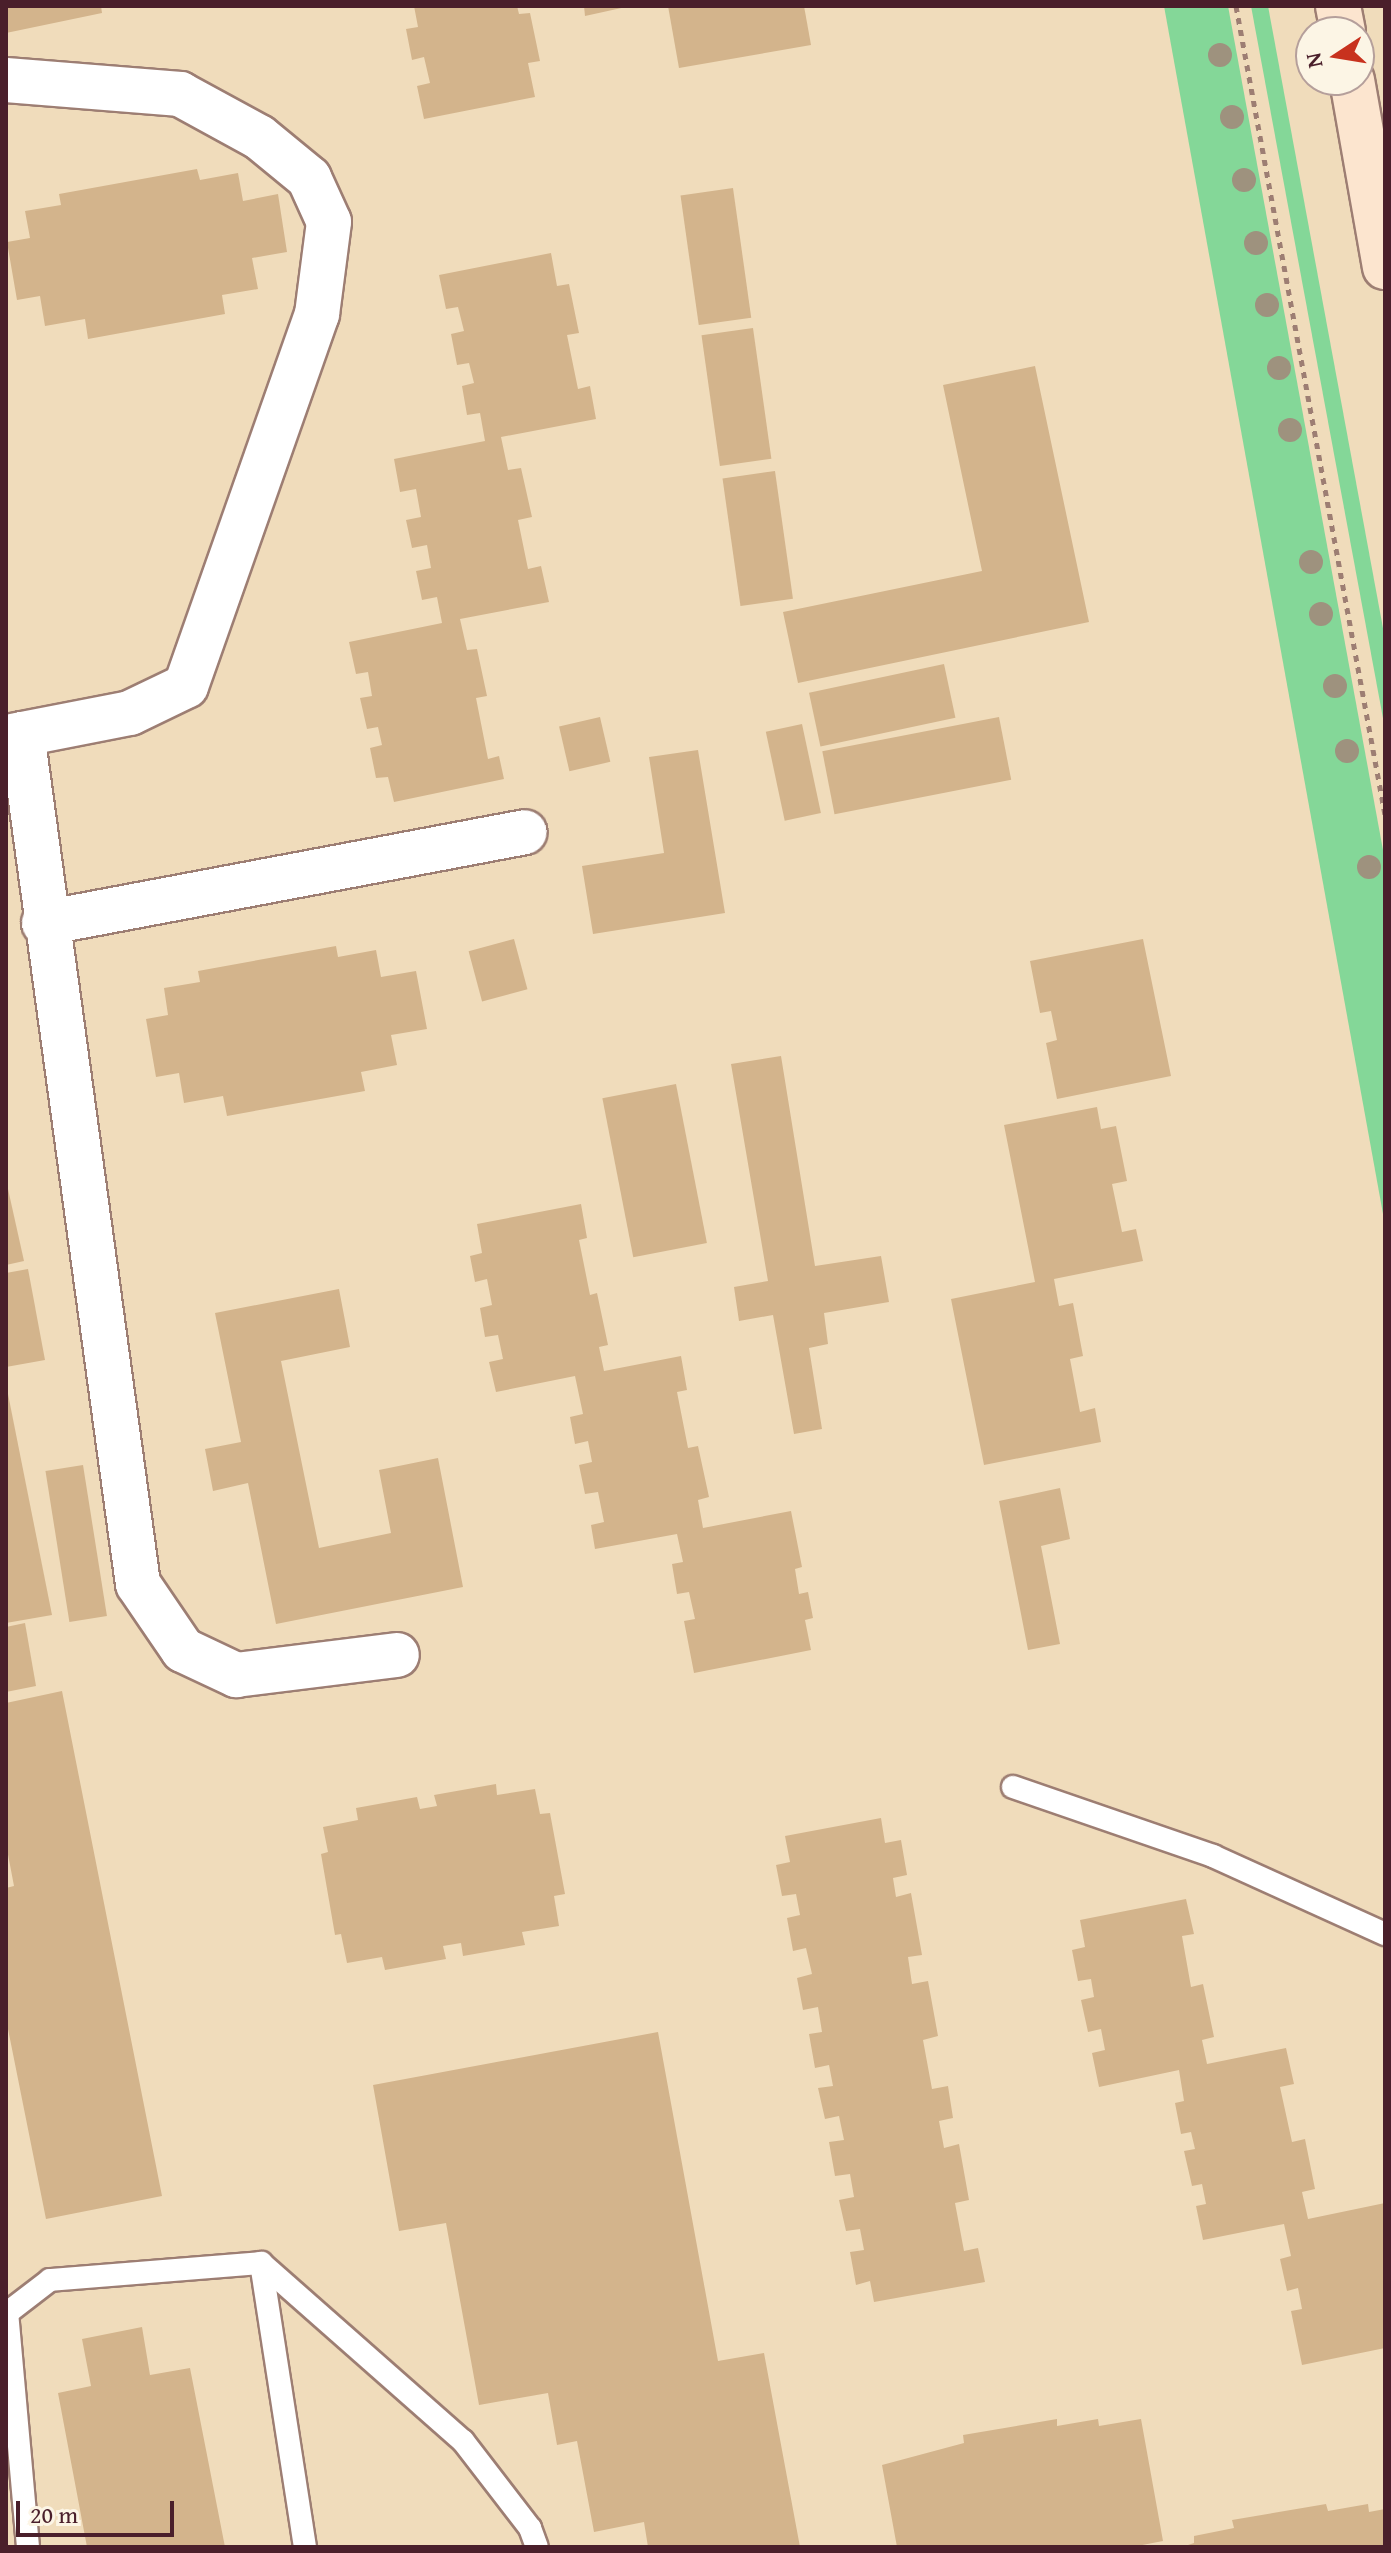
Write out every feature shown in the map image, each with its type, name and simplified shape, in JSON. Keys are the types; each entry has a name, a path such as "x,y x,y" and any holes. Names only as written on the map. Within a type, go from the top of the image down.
{"main road":[{"path":"1355,96 1385,267"}],"street":[{"path":"6,80 180,94 259,137 309,178 329,222 317,314 186,686 130,713 14,736 44,923 138,1584 183,1650 236,1675 397,1655"},
{"path":"44,923 524,832"}],"lane":[{"path":"1013,1787 1213,1856 1385,1934"},
{"path":"261,2263 305,2547"},
{"path":"28,2547 12,2468 7,2313 50,2280 261,2263 463,2441 530,2528 537,2547"}],"path":[{"path":"1236,6 1385,815"}],"green space":[{"path":"1164,6 1228,6 1385,861 1385,1225"},
{"path":"1251,6 1268,6 1385,639 1385,729"}],"building":[{"path":"6,6 101,6 102,13 6,33"},
{"path":"414,6 517,6 519,14 530,13 540,61 528,63 535,97 424,119 417,86 430,83 424,57 412,60 406,29 418,27"},
{"path":"584,6 626,6 626,7 585,16"},
{"path":"668,6 804,6 811,45 679,68"},
{"path":"197,169 200,180 238,173 243,201 278,194 287,252 252,258 258,289 222,295 225,314 88,339 85,319 45,326 40,296 17,300 7,242 30,238 25,211 61,205 59,194"},
{"path":"733,188 751,318 699,325 681,195"},
{"path":"551,253 557,286 569,284 579,333 567,335 578,389 590,386 596,419 501,437 508,470 521,468 532,517 518,520 528,569 541,566 549,602 460,619 467,650 477,649 487,696 476,698 488,759 499,756 504,779 394,802 388,777 376,778 370,748 382,745 378,727 367,729 360,698 372,696 368,672 356,674 349,642 442,623 437,597 422,600 416,571 431,568 427,545 412,548 406,520 421,517 416,489 400,492 394,459 485,441 480,413 467,415 462,386 474,383 469,363 457,365 451,334 464,331 458,307 446,309 439,275"},
{"path":"753,328 771,459 720,466 702,335"},
{"path":"1035,366 1089,622 798,683 783,612 982,571 943,385"},
{"path":"775,471 793,599 740,606 723,478"},
{"path":"944,664 955,718 820,746 809,693"},
{"path":"600,717 610,762 569,771 559,726"},
{"path":"999,717 1011,780 835,814 822,751"},
{"path":"802,724 821,813 785,821 766,732"},
{"path":"698,750 725,913 593,934 582,866 664,853 649,757"},
{"path":"514,939 527,989 482,1001 469,951"},
{"path":"1143,939 1171,1076 1057,1099 1046,1043 1057,1040 1051,1011 1040,1013 1030,961"},
{"path":"336,946 338,957 376,950 381,977 416,971 427,1029 391,1035 397,1065 361,1072 365,1091 227,1116 223,1096 184,1103 179,1073 156,1077 146,1019 168,1015 164,988 200,982 198,971"},
{"path":"781,1056 815,1266 881,1256 889,1302 824,1313 828,1344 809,1348 822,1429 794,1434 773,1315 739,1321 734,1287 768,1281 731,1064"},
{"path":"676,1084 707,1243 633,1257 602,1098"},
{"path":"1097,1107 1101,1129 1116,1126 1127,1181 1112,1184 1122,1232 1136,1229 1143,1261 1054,1279 1059,1306 1073,1303 1083,1356 1070,1359 1080,1412 1095,1408 1101,1442 984,1465 951,1299 1035,1282 1004,1125"},
{"path":"6,1180 24,1261 6,1265"},
{"path":"581,1204 587,1238 579,1240 590,1295 597,1293 608,1345 599,1347 604,1371 681,1356 687,1390 677,1392 688,1448 698,1446 709,1497 698,1500 703,1528 791,1511 802,1567 795,1569 799,1594 808,1592 813,1618 805,1620 811,1650 694,1673 684,1621 695,1619 689,1592 677,1594 672,1564 683,1562 677,1534 595,1549 591,1525 604,1522 598,1492 585,1494 579,1465 592,1462 588,1441 575,1444 570,1417 583,1414 575,1376 496,1392 489,1362 503,1359 498,1335 485,1337 480,1308 492,1305 487,1279 475,1282 470,1256 482,1253 477,1224"},
{"path":"28,1269 45,1360 6,1367 6,1273"},
{"path":"339,1289 350,1347 281,1361 319,1548 391,1533 379,1470 438,1458 463,1587 276,1624 248,1483 213,1491 205,1449 241,1442 215,1313"},
{"path":"6,1384 52,1615 6,1623"},
{"path":"83,1465 107,1616 69,1622 45,1471"},
{"path":"1060,1488 1070,1539 1041,1546 1060,1644 1028,1650 999,1501"},
{"path":"25,1623 36,1686 6,1692 6,1627"},
{"path":"62,1691 162,2196 46,2219 6,2019 6,1888 14,1886 6,1844 6,1703"},
{"path":"496,1784 497,1795 535,1789 540,1814 550,1813 565,1894 554,1896 559,1926 522,1932 525,1945 463,1956 461,1943 443,1946 446,1959 385,1970 382,1957 347,1963 341,1934 335,1935 321,1854 328,1852 323,1827 358,1820 356,1808 417,1797 420,1809 437,1806 434,1795"},
{"path":"881,1818 885,1843 901,1840 907,1875 893,1878 896,1897 911,1893 922,1955 908,1957 912,1984 928,1981 938,2036 923,2040 932,2089 948,2086 953,2118 939,2121 944,2148 959,2144 969,2200 955,2203 964,2251 978,2248 985,2282 874,2302 870,2281 856,2285 850,2252 864,2250 860,2229 846,2231 839,2200 854,2197 850,2174 835,2176 829,2142 844,2140 839,2116 825,2119 818,2088 833,2086 829,2065 815,2068 809,2034 822,2032 818,2007 803,2010 797,1978 812,1974 806,1948 793,1951 787,1918 800,1915 796,1894 782,1896 776,1865 790,1862 785,1836"},
{"path":"1186,1899 1194,1934 1182,1936 1191,1987 1203,1984 1214,2037 1202,2040 1207,2064 1286,2048 1294,2084 1280,2087 1292,2142 1305,2139 1315,2189 1302,2192 1308,2219 1385,2203 1385,2348 1302,2365 1291,2311 1302,2309 1298,2288 1287,2291 1280,2259 1291,2256 1284,2224 1203,2240 1196,2206 1206,2204 1202,2184 1192,2186 1184,2151 1195,2149 1191,2132 1181,2134 1175,2103 1184,2101 1179,2070 1099,2087 1092,2053 1105,2050 1101,2029 1088,2032 1081,2000 1094,1997 1091,1979 1078,1981 1072,1950 1085,1947 1080,1920"},
{"path":"658,2032 718,2361 764,2353 800,2547 648,2547 644,2522 594,2532 577,2441 557,2445 548,2393 479,2405 446,2223 399,2231 373,2085"},
{"path":"142,2327 150,2375 190,2368 225,2547 87,2547 58,2393 91,2386 82,2339"},
{"path":"1057,2419 1057,2426 1098,2419 1099,2426 1141,2419 1163,2541 1132,2547 897,2547 882,2465 964,2443 963,2435"},
{"path":"1326,2504 1328,2511 1368,2504 1369,2512 1385,2509 1385,2547 1182,2547 1194,2543 1194,2536 1234,2528 1232,2520"}]}
